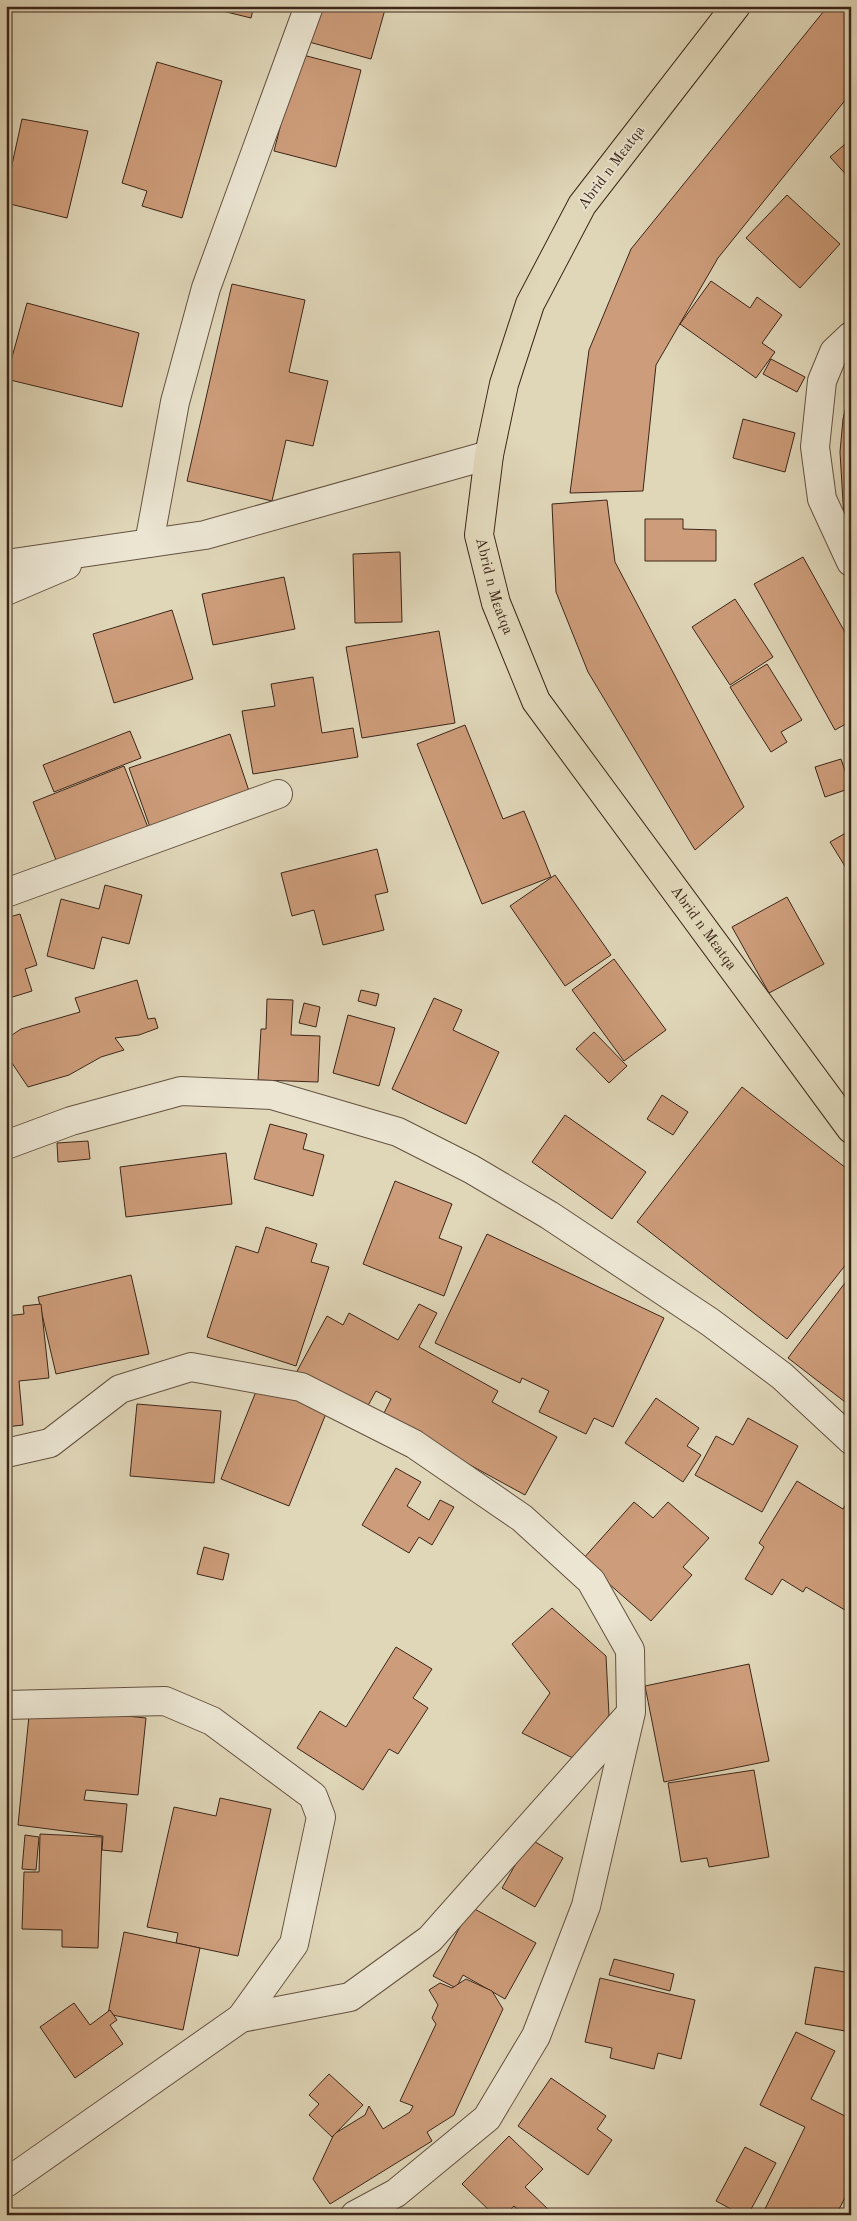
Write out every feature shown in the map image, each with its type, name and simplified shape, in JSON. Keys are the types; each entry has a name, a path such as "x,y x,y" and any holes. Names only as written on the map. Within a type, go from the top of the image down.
{"main road":[{"name":"Abrid n Mɛatqa","path":"736,6 582,205 530,304 504,384 489,455 480,535 496,603 536,701 851,1129"}],"street":[{"path":"149,543 175,402 206,288 309,6"},
{"path":"851,336 834,352 822,381 815,447 822,499 851,562"},
{"path":"6,564 205,535 489,455"},
{"path":"6,591 100,550"},
{"path":"6,893 278,794"},
{"path":"6,1145 71,1120 181,1091 272,1095 398,1132 471,1169 549,1215 710,1322 782,1376 851,1440"},
{"path":"6,1453 50,1443 120,1389 191,1367 301,1387 414,1444 522,1518 591,1581 630,1650 631,1712 586,1906 536,2036 487,2118 396,2193 355,2215"},
{"path":"6,1705 165,1701 212,1721 314,1796 321,1817 294,1944 241,2018 6,2183"},
{"path":"241,2018 350,1997 430,1939 631,1712"}],"building":[{"path":"202,6 254,6 251,18"},
{"path":"319,6 386,6 371,59 309,42"},
{"path":"828,6 851,6 851,93 718,258 656,365 643,491 570,493 589,350 631,249"},
{"path":"299,54 361,70 336,167 274,151"},
{"path":"157,62 222,81 182,218 142,206 147,191 122,183"},
{"path":"22,119 88,131 67,218 6,203 6,192"},
{"path":"851,139 851,180 830,157"},
{"path":"787,195 840,244 800,288 746,238"},
{"path":"711,281 750,308 757,297 782,315 762,343 775,352 756,378 680,324"},
{"path":"232,284 305,300 289,372 328,381 313,446 286,440 272,501 187,481"},
{"path":"27,303 139,333 122,407 6,379"},
{"path":"771,359 805,377 797,392 763,374"},
{"path":"851,386 851,519 844,519 840,452 843,419"},
{"path":"743,419 795,433 785,472 733,458"},
{"path":"607,500 615,562 744,807 695,850 588,672 556,592 552,504"},
{"path":"645,519 683,519 683,529 716,530 716,561 645,561"},
{"path":"400,552 402,622 355,623 353,554"},
{"path":"803,557 851,643 851,721 835,730 754,584"},
{"path":"284,577 295,629 213,645 202,594"},
{"path":"735,599 773,657 730,685 692,627"},
{"path":"172,610 193,679 114,703 93,634"},
{"path":"439,631 455,723 362,738 346,647"},
{"path":"767,664 802,720 781,732 787,742 771,752 730,687"},
{"path":"313,677 322,733 353,728 358,757 253,774 242,711 275,706 271,684"},
{"path":"465,725 503,819 524,811 551,877 482,904 417,744"},
{"path":"130,731 141,758 54,792 43,765"},
{"path":"230,734 251,797 151,830 129,768"},
{"path":"841,759 851,788 825,797 815,767"},
{"path":"124,766 149,830 58,865 33,802"},
{"path":"851,830 851,876 830,842"},
{"path":"377,849 388,892 375,895 384,930 323,945 314,910 292,916 281,873"},
{"path":"555,875 611,955 565,986 510,906"},
{"path":"105,885 142,895 129,944 102,937 94,969 47,956 61,899 99,909"},
{"path":"787,897 824,964 769,993 732,927"},
{"path":"20,914 37,965 25,969 32,991 6,999 6,918"},
{"path":"614,959 666,1030 624,1061 572,990"},
{"path":"137,980 148,1019 155,1018 158,1028 139,1035 115,1038 124,1050 101,1057 69,1075 28,1087 6,1054 6,1039 21,1029 80,1012 75,998"},
{"path":"361,990 379,994 376,1006 358,1001"},
{"path":"434,998 462,1010 453,1030 499,1052 466,1124 392,1089"},
{"path":"267,999 293,1000 291,1035 320,1036 318,1082 258,1080 261,1029 266,1029"},
{"path":"304,1003 320,1007 316,1027 299,1023"},
{"path":"348,1015 395,1028 379,1086 333,1073"},
{"path":"594,1032 627,1066 609,1083 576,1049"},
{"path":"742,1087 851,1172 851,1258 787,1339 637,1222"},
{"path":"662,1095 688,1112 673,1135 647,1119"},
{"path":"565,1115 646,1172 612,1219 532,1162"},
{"path":"270,1124 307,1134 303,1149 324,1155 313,1196 254,1179"},
{"path":"88,1141 90,1159 58,1162 57,1143"},
{"path":"226,1153 232,1204 126,1217 120,1167"},
{"path":"395,1181 452,1204 439,1238 462,1247 444,1296 363,1264"},
{"path":"6,1208 9,1208 11,1268 6,1268"},
{"path":"266,1227 317,1244 311,1262 329,1267 296,1366 207,1337 236,1246 258,1253"},
{"path":"487,1234 664,1318 613,1427 594,1418 586,1434 539,1412 549,1391 522,1378 520,1383 435,1343"},
{"path":"131,1275 149,1354 56,1374 38,1297"},
{"path":"851,1275 851,1402 849,1405 788,1358"},
{"path":"41,1304 49,1378 19,1381 23,1425 6,1427 6,1316 24,1314 23,1306"},
{"path":"419,1304 437,1313 419,1347 498,1391 492,1402 557,1437 525,1495 382,1417 391,1399 376,1391 365,1411 296,1373 327,1316 343,1325 349,1313 398,1340"},
{"path":"259,1384 327,1411 289,1506 221,1479"},
{"path":"656,1398 699,1428 687,1446 701,1455 683,1482 625,1443"},
{"path":"137,1404 221,1411 214,1483 130,1476"},
{"path":"748,1418 798,1446 762,1512 695,1475 716,1436 733,1445"},
{"path":"396,1468 421,1482 407,1506 429,1520 440,1500 454,1507 432,1545 419,1537 409,1553 362,1525"},
{"path":"797,1481 843,1509 851,1496 850,1613 806,1587 803,1592 782,1579 772,1595 745,1579 764,1547 759,1543"},
{"path":"634,1502 653,1518 668,1502 709,1538 683,1567 692,1575 651,1621 582,1560"},
{"path":"204,1547 229,1554 223,1580 197,1574"},
{"path":"552,1608 606,1656 609,1715 579,1761 522,1733 550,1693 512,1644"},
{"path":"396,1647 432,1669 413,1698 428,1708 398,1754 389,1749 363,1790 297,1748 320,1711 346,1727"},
{"path":"749,1664 769,1761 664,1782 645,1686"},
{"path":"30,1706 146,1718 138,1795 86,1790 84,1800 127,1804 122,1852 102,1850 103,1836 18,1825"},
{"path":"754,1770 769,1857 709,1867 707,1858 681,1862 668,1783"},
{"path":"220,1798 271,1809 238,1956 176,1943 178,1933 147,1927 174,1807 216,1816"},
{"path":"40,1834 102,1837 98,1948 62,1947 62,1930 22,1929 24,1872 39,1872"},
{"path":"25,1835 39,1837 36,1870 22,1869"},
{"path":"530,1839 563,1858 535,1907 502,1888"},
{"path":"471,1907 536,1943 505,1999 463,1975 456,1988 433,1976"},
{"path":"124,1932 200,1948 183,2030 108,2014"},
{"path":"614,1959 674,1974 670,1991 609,1975"},
{"path":"815,1967 851,1973 851,2032 805,2024"},
{"path":"600,1978 695,2000 681,2059 658,2053 654,2069 610,2058 612,2048 585,2042"},
{"path":"466,1979 492,1991 503,2009 454,2115 427,2132 432,2141 330,2204 313,2179 334,2134 365,2115 369,2106 383,2129 410,2112 413,2106 400,2101 436,2024 432,2018 438,2005 429,1990 440,1983 452,1988"},
{"path":"74,2003 90,2025 110,2010 117,2020 110,2025 123,2044 75,2078 40,2027"},
{"path":"796,2032 835,2051 811,2099 851,2119 851,2186 836,2215 762,2215 805,2127 760,2105"},
{"path":"329,2074 363,2105 332,2137 309,2115 319,2104 309,2095"},
{"path":"551,2078 606,2116 597,2129 612,2140 588,2175 518,2126"},
{"path":"509,2136 543,2169 525,2187 551,2212 549,2215 524,2215 514,2206 505,2215 494,2215 462,2184"},
{"path":"745,2147 776,2163 748,2215 742,2215 716,2201"}]}
